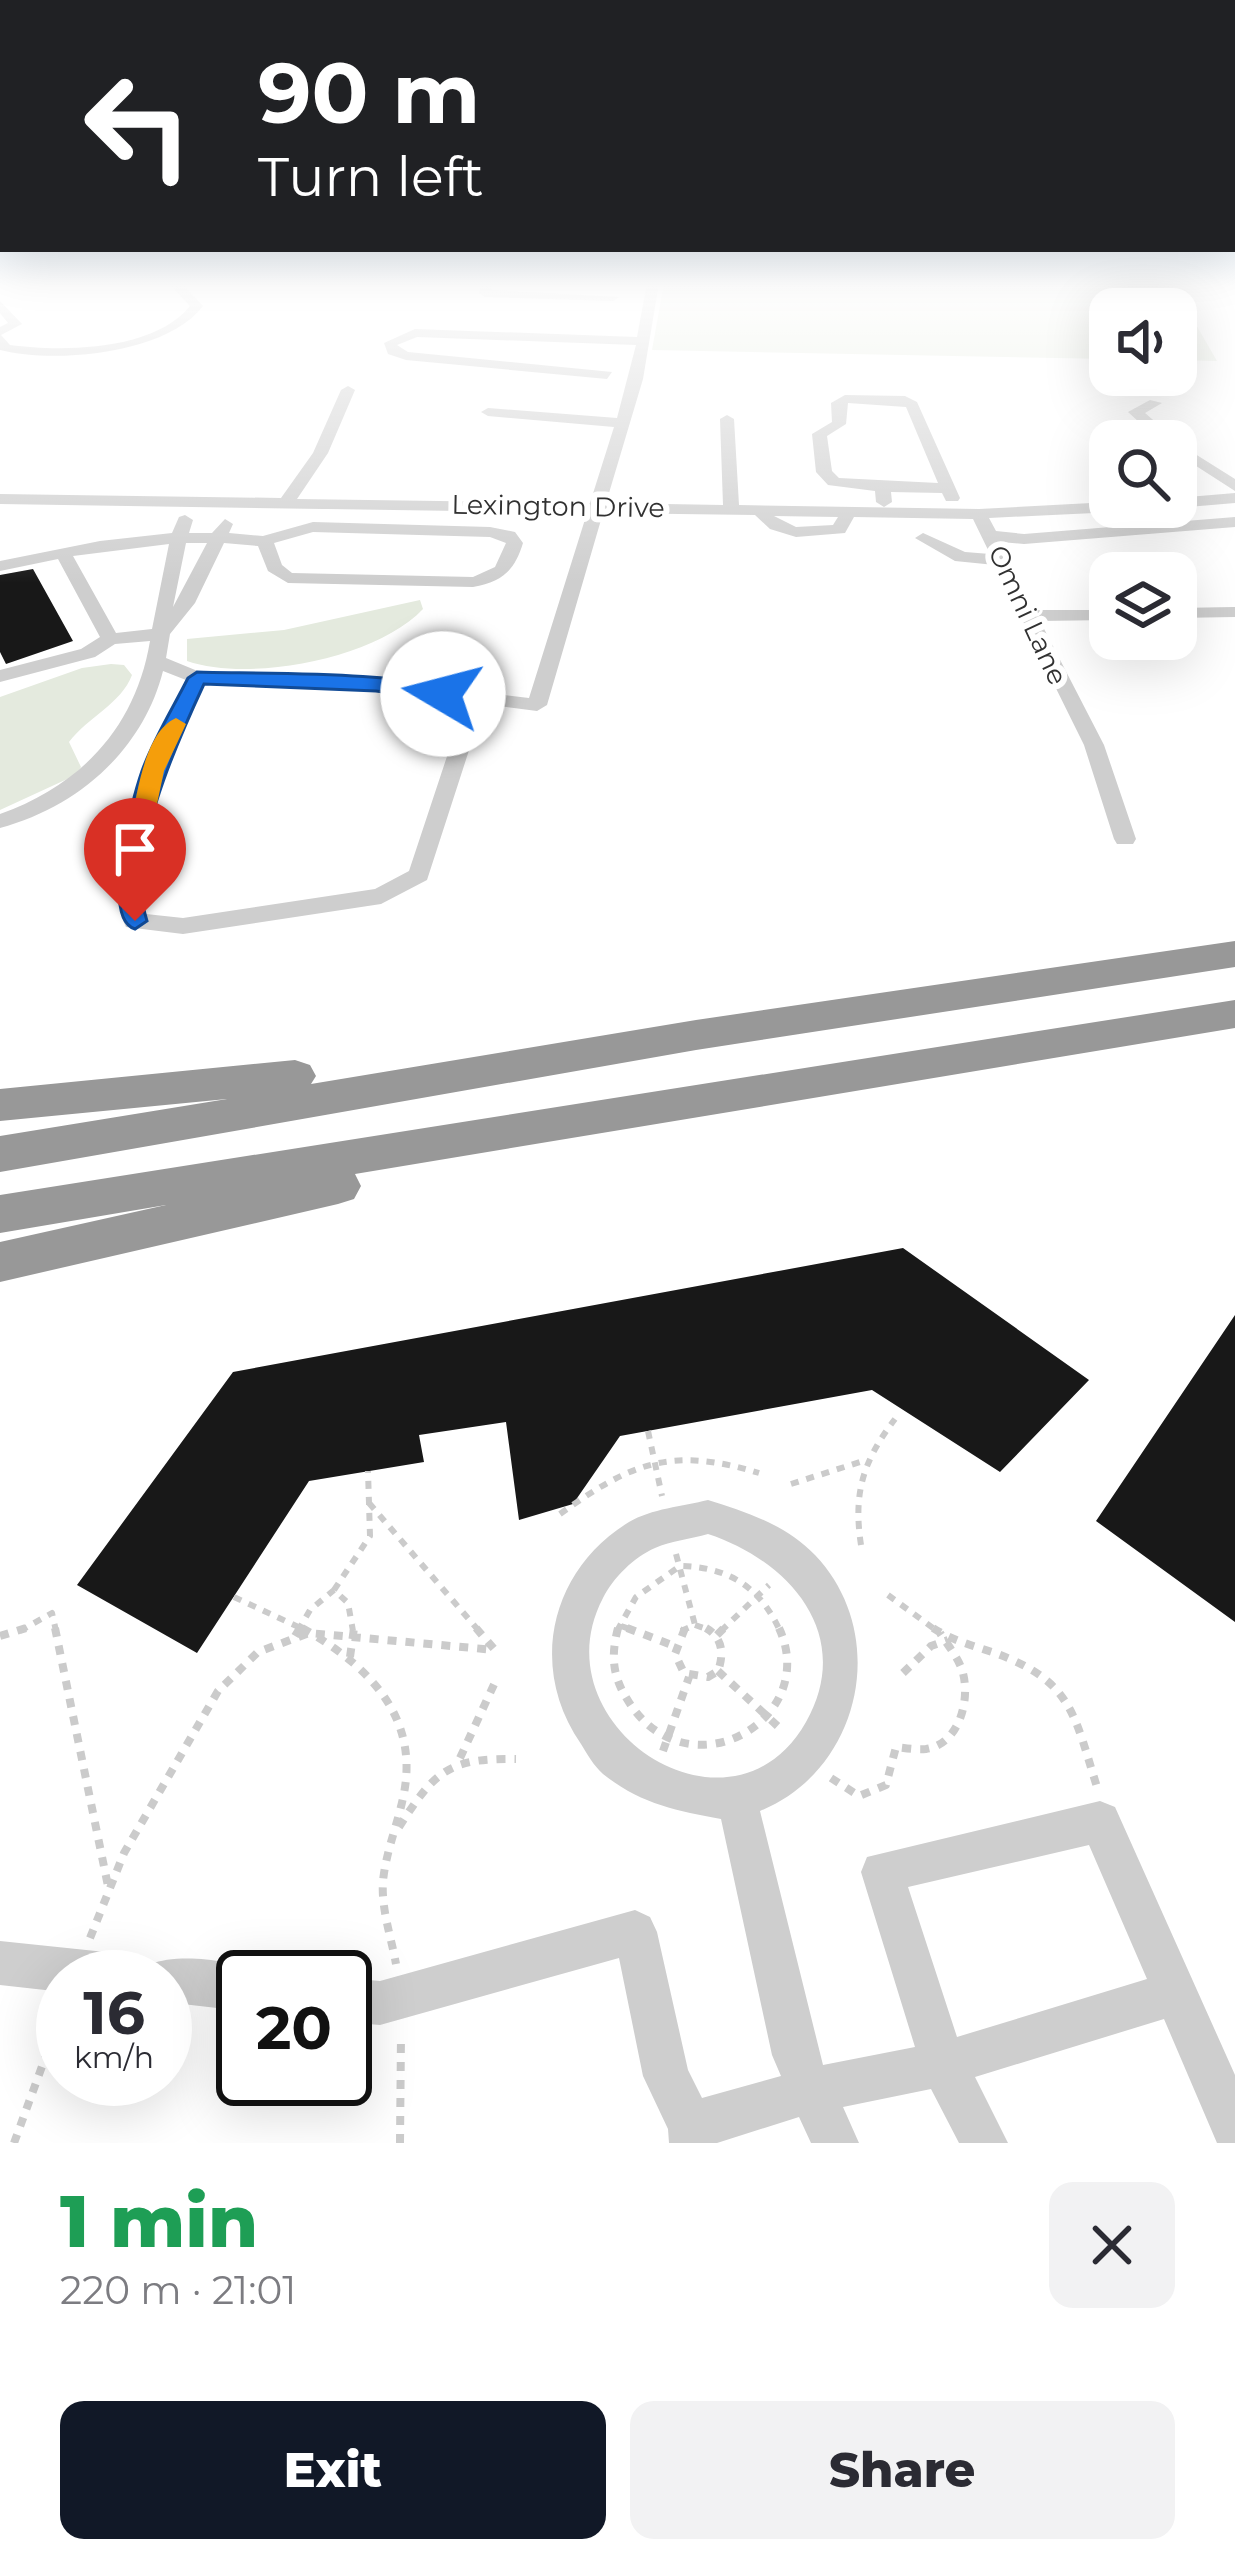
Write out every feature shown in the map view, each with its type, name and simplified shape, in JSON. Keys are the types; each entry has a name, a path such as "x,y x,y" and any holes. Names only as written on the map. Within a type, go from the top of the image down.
{"highway":[{"path":"0,1154 696,1035 1235,954"},
{"path":"0,1214 1235,1014"},
{"path":"0,1106 242,1083 451,1053 696,1035"},
{"path":"0,1262 291,1195 700,1114 801,1086"}],"street":[{"path":"156,661 197,678 376,685 536,705 634,383"},
{"path":"260,486 291,495 320,453 348,390"},
{"path":"948,488 834,482 824,472 819,434 839,424 838,403 845,398 905,400 913,405 948,488 958,514"},
{"path":"1145,420 1136,412 1155,403"},
{"path":"488,412 622,422"},
{"path":"727,419 730,510"},
{"path":"1197,460 1235,486"},
{"path":"882,487 886,513 1089,508"},
{"name":"Lexington Drive","path":"0,499 236,500 291,495 760,511 780,530 812,532 839,530 849,512 886,513"},
{"path":"0,821 75,789 99,770 147,691 178,538 194,500"},
{"path":"0,676 88,653 110,638 160,634 186,604 236,500"},
{"path":"1197,503 1231,503"},
{"name":"Omni Lane","path":"980,514 1094,745 1125,839"},
{"path":"990,536 1024,538 1235,522"},
{"path":"0,566 120,540 265,542 290,530 313,527 490,532 509,536 515,543 508,568 494,578 318,582 288,578 274,567 265,542"},
{"path":"923,538 961,556 1001,560"},
{"path":"62,552 110,638"},
{"path":"1197,613 1235,612"},
{"path":"1028,616 1089,615"},
{"path":"197,678 153,771 127,896 135,921 183,926 382,896 419,875 476,699"},
{"path":"708,1517 748,1526 796,1560 813,1579 833,1619 841,1664 834,1709 814,1749 780,1781 737,1798 687,1799 639,1780 601,1745 576,1700 568,1650 577,1603 600,1562 631,1536 668,1520 708,1517"},
{"path":"737,1798 795,2055 835,2143"},
{"path":"984,2143 943,2063 882,1872 1100,1822 1235,2129"},
{"path":"372,2002 635,1932 666,2076 692,2134 813,2090 943,2063 1175,1993"},
{"path":"0,1963 36,1977"}],"path":[{"path":"861,1545 856,1496 862,1461 895,1419"},
{"path":"648,1431 695,1625"},
{"path":"560,1514 621,1473 683,1458 758,1473"},
{"path":"791,1484 862,1461"},
{"path":"301,1632 310,1610 334,1590 370,1536 368,1471"},
{"path":"86,1950 124,1853 218,1691 258,1652 301,1632 495,1650 369,1503"},
{"path":"717,1635 796,1560"},
{"path":"680,1566 725,1571 760,1595 782,1625 788,1654 783,1690 770,1718 752,1734 694,1748 666,1742 640,1723 615,1680 618,1625 645,1585 680,1566"},
{"path":"334,1590 350,1604 350,1658"},
{"path":"888,1595 946,1638 1004,1653 1036,1668 1061,1693 1076,1719 1097,1781 1100,1822"},
{"path":"234,1597 367,1668 386,1690 401,1719 407,1781 382,1891 389,1917"},
{"path":"0,1636 17,1633 52,1613 109,1891"},
{"path":"618,1625 674,1646"},
{"path":"695,1625 717,1635 723,1658 718,1671 708,1677 689,1675 678,1664 674,1646 682,1629 695,1625"},
{"path":"903,1673 946,1638"},
{"path":"896,1747 932,1748 951,1734 964,1709 961,1667 946,1638"},
{"path":"652,1785 689,1675"},
{"path":"396,1831 429,1779 460,1758 497,1678"},
{"path":"460,1758 516,1759"},
{"path":"14,2143 36,2083"}],"shaded area":[{"path":"420,600 423,609 376,641 312,662 244,669 187,661 187,639 284,630"},
{"path":"124,665 132,675 120,694 69,742 81,767 76,775 0,810 0,697 82,668"}],"building":[{"path":"33,569 73,641 6,664 0,652 0,575"},
{"path":"903,1248 1089,1380 1000,1472 872,1390 620,1436 573,1504 519,1520 506,1422 419,1435 424,1462 309,1481 197,1653 77,1585 233,1372"},
{"path":"1235,1315 1235,1622 1096,1521"}],"slow traffic":[{"path":"143,818 153,771 176,724"}],"route":[{"path":"135,921 127,896 153,771 197,678 376,685 443,694"}]}
